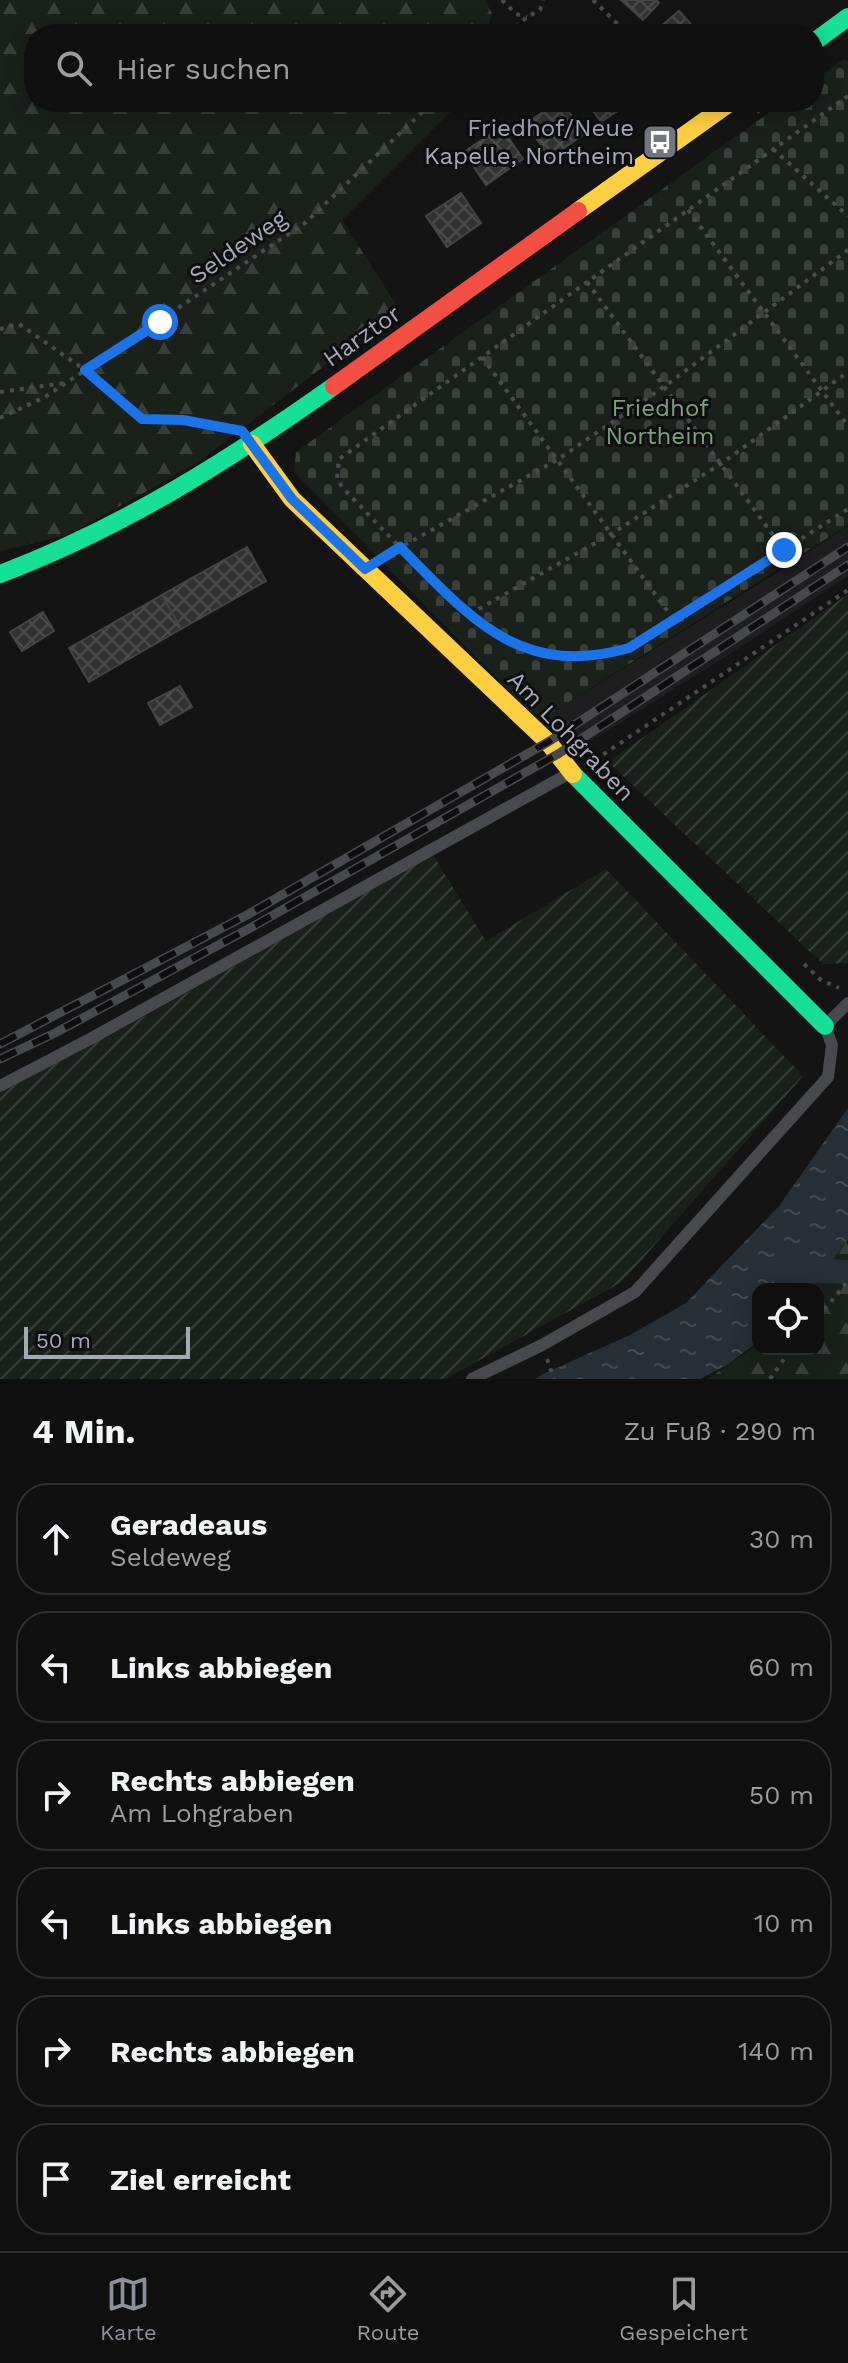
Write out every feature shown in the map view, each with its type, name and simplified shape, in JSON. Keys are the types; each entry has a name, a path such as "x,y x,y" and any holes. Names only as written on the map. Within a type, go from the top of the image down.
{"main road":[{"path":"827,38 848,17"},
{"name":"Harztor","path":"0,574 76,544 171,494 252,444 717,112"},
{"name":"Am Lohgraben","path":"252,444 292,499 548,742 571,772 825,1026"}],"lane":[{"path":"0,1086 571,772"},
{"path":"472,1379 542,1345 635,1292 828,1077 832,1045 825,1026 848,1003"}],"path":[{"path":"502,0 516,14 527,17"},
{"path":"519,24 540,10 543,0"},
{"path":"593,0 618,24"},
{"path":"848,96 339,459 337,478 400,547 491,632 517,645 568,657 601,656 629,648 848,509"},
{"name":"Seldeweg","path":"0,418 45,397 305,223 422,112"},
{"path":"773,149 848,216"},
{"path":"688,210 848,426"},
{"path":"365,569 557,460 665,386 848,250"},
{"path":"587,282 784,550"},
{"path":"0,329 19,324 85,370 142,419 183,420 242,431 252,444"},
{"path":"482,357 674,620"},
{"path":"470,615 611,534 722,463 848,372"},
{"path":"0,392 66,383"},
{"path":"571,772 589,764 848,590"},
{"path":"824,1310 848,1281"},
{"path":"770,1379 787,1355"},
{"path":"550,1366 554,1379"}],"shaded area":[{"path":"848,526 848,576 738,649 569,755 539,721 778,572"}],"green space":[{"path":"0,0 485,0 492,13 489,24 24,24 24,112 450,112 342,220 399,309 197,463 68,535 0,551"},
{"name":"Friedhof Northeim","path":"844,59 848,62 848,525 539,721 294,472 296,452 770,112 824,112 824,74"},
{"path":"848,594 848,963 823,964 608,762"},
{"path":"433,855 486,941 606,869 803,1076 622,1282 445,1379 0,1379 0,1093 147,1015"},
{"path":"848,1231 848,1379 708,1379 752,1348 752,1355 824,1355 824,1283 814,1283"}],"water":[{"path":"848,1108 848,1239 815,1283 752,1283 752,1346 727,1365 700,1379 535,1379 630,1335 686,1303 779,1206"}],"building":[{"path":"621,0 656,0 659,3 643,20"},
{"path":"679,11 691,24 664,24"},
{"path":"543,112 569,112 584,134 550,158 526,123"},
{"path":"594,112 616,112 601,122"},
{"path":"501,127 523,159 486,185 464,152"},
{"path":"461,193 481,223 447,247 426,216"},
{"path":"247,547 266,581 181,629 162,595"},
{"path":"162,595 181,629 89,682 69,648"},
{"path":"43,612 54,631 22,651 10,632"},
{"path":"180,686 192,707 160,725 148,703"}],"waterway":[{"path":"793,1270 848,1272"}],"railway":[{"path":"0,1044 247,915 548,742 848,547"},
{"path":"0,1059 55,1033 252,927 558,754 848,565"}],"traffic: fast":[{"path":"824,35 848,17"},
{"path":"0,574 89,536 173,491 334,386"},
{"path":"573,774 825,1026"}],"traffic: slow":[{"path":"578,211 717,112"},
{"path":"252,444 292,499 548,742 573,774"}],"traffic: jam":[{"path":"334,386 578,211"}],"place":[{"name":"Friedhof/Neue Kapelle, Northeim","path":"660,142"}],"route":[{"path":"160,322 85,370 142,419 183,420 242,431 292,499 365,569 400,547 470,615 491,632 517,645 568,657 601,656 629,648 784,550"}]}
